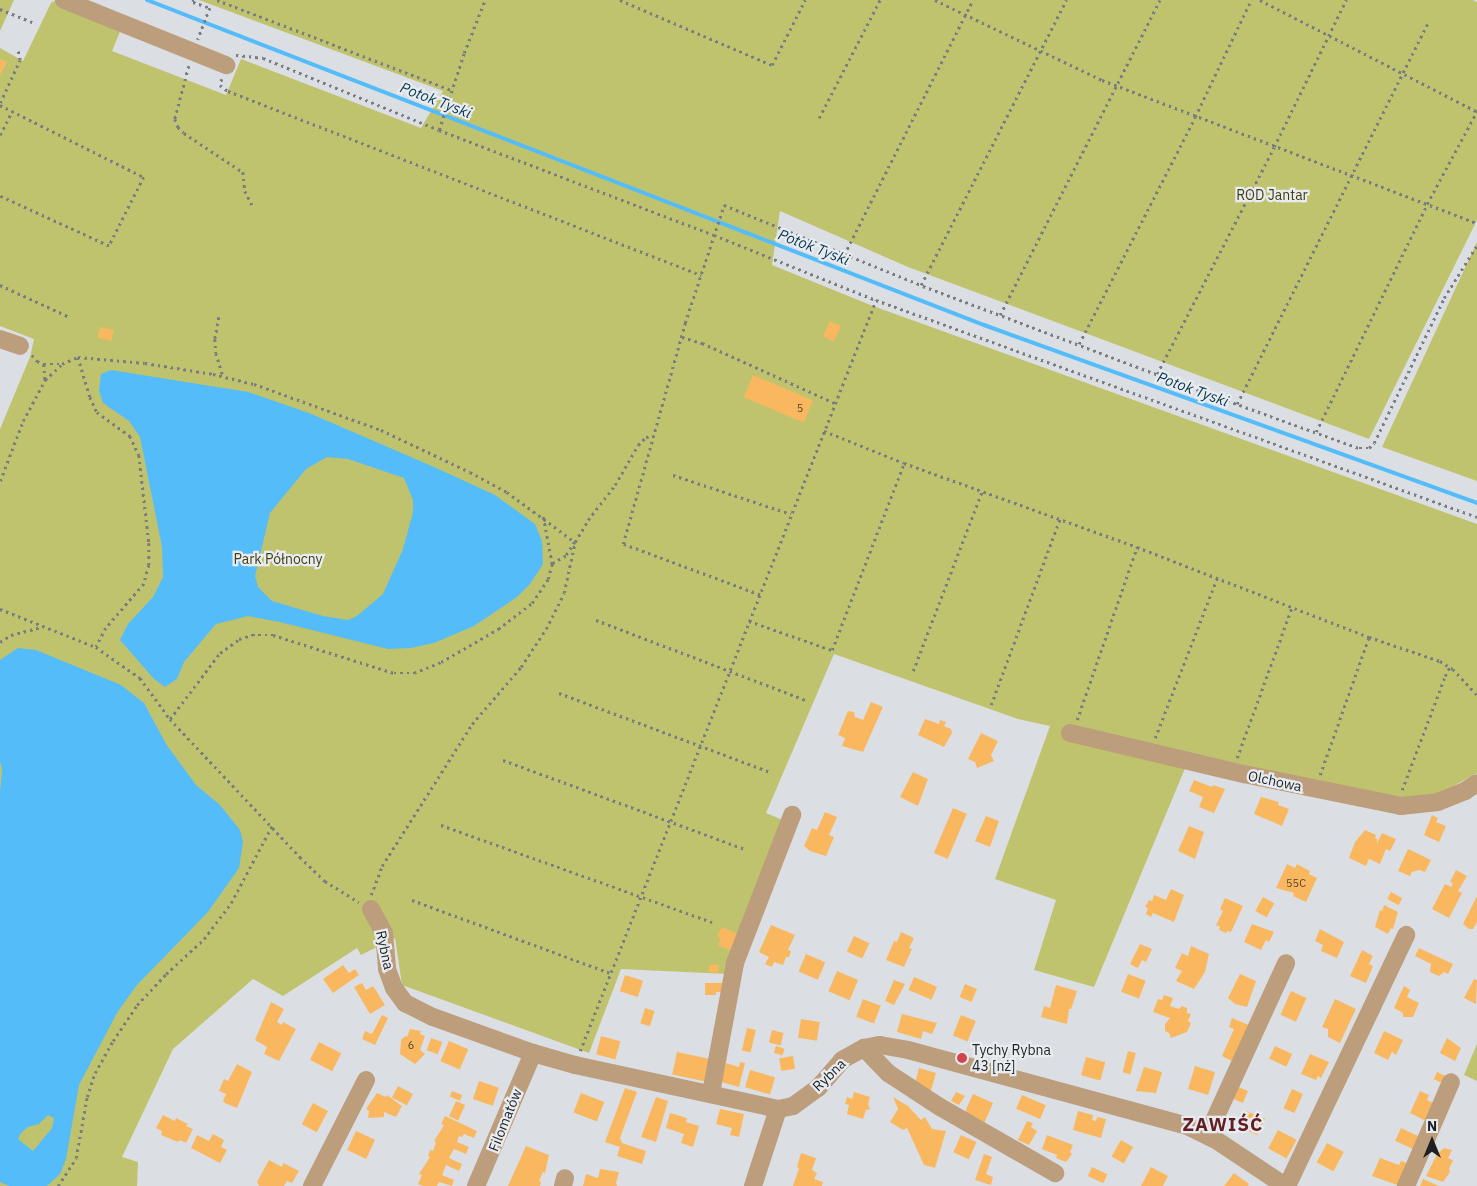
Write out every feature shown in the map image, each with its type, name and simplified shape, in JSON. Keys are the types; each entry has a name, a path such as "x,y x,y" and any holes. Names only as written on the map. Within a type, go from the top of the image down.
{"street":[{"path":"64,0 226,65"},
{"path":"0,339 20,346"},
{"name":"Olchowa","path":"1071,733 1232,771 1401,806 1438,802 1466,791 1477,783"},
{"path":"711,1093 734,963 792,815"},
{"name":"Rybna","path":"371,909 384,933 390,975 394,988 405,1003 434,1017 533,1053 575,1065 778,1109 793,1106 812,1092 842,1060 864,1048 880,1045 908,1050 1164,1118 1205,1133 1286,1186"},
{"path":"1286,1186 1406,935"},
{"path":"1205,1133 1212,1125 1286,963"},
{"path":"864,1048 888,1073 940,1107 1055,1173"},
{"name":"Filomatów","path":"476,1186 533,1053"},
{"path":"312,1186 366,1080"},
{"path":"1406,1186 1451,1082"},
{"path":"753,1186 778,1109"}],"path":[{"path":"194,0 210,8 201,32"},
{"path":"217,0 452,90"},
{"path":"439,130 464,53 485,0"},
{"path":"620,0 772,65 804,0"},
{"path":"819,118 880,0"},
{"path":"935,0 1115,85 1477,223"},
{"path":"844,255 973,0"},
{"path":"921,285 1066,0"},
{"path":"1000,315 1115,85 1160,0"},
{"path":"1079,344 1195,117 1251,0"},
{"path":"1260,0 1477,111 1427,204 1316,432"},
{"path":"1157,374 1274,147 1346,0"},
{"path":"0,9 32,22"},
{"path":"1237,404 1427,24"},
{"path":"0,196 109,246 144,176 0,104 20,60 18,50"},
{"path":"701,275 228,91 220,85 226,65 236,55 263,58 439,130 876,300 1477,517"},
{"path":"185,79 175,119 178,127 184,133 243,172 245,191 252,205"},
{"path":"0,135 12,110"},
{"path":"760,594 623,544 652,436 713,235 724,205 921,285 1237,404 1360,448 1369,448 1374,443 1444,298 1477,246"},
{"path":"0,285 70,317"},
{"path":"575,1065 876,300"},
{"path":"218,316 215,339 216,354 223,376"},
{"path":"682,337 702,342 835,403"},
{"path":"20,346 37,361 44,364 62,364"},
{"path":"78,357 90,397 97,412 130,436 139,455 149,543 149,565 144,584 106,628 96,647"},
{"path":"0,481 23,421 45,380 62,364 78,357 145,363 223,376 254,384 381,430 470,472 507,492 575,542"},
{"path":"44,364 45,380"},
{"path":"824,430 904,463 1060,518 1369,637 1440,660 1450,666 1477,695"},
{"path":"552,564 566,556 588,520 614,485 638,445 646,437 652,436"},
{"path":"749,620 832,650 904,463"},
{"path":"673,475 791,514"},
{"path":"913,671 982,491"},
{"path":"170,718 220,653 239,639 252,635 273,635 394,673 414,672 441,662 498,629 532,603 548,579 552,564 542,517"},
{"path":"991,706 1060,518"},
{"path":"371,909 371,890 382,866 472,724 521,667 546,629 564,593 575,542"},
{"path":"1071,733 1137,547"},
{"path":"1154,741 1217,578"},
{"path":"1232,771 1292,607"},
{"path":"0,609 96,647 140,678 170,718 300,858 325,881 371,909"},
{"path":"596,620 806,700"},
{"path":"0,642 11,635 44,626"},
{"path":"1318,780 1369,637"},
{"path":"1400,795 1450,666"},
{"path":"559,693 770,772"},
{"path":"503,760 671,820 745,849"},
{"path":"441,824 712,922"},
{"path":"58,1186 76,1158 87,1097 103,1059 137,1004 204,939 231,903 272,826"},
{"path":"412,900 611,974"}],"green space":[{"path":"0,0 14,0 0,31"},
{"path":"56,0 122,27 112,51 226,95 241,59 421,128 443,91 199,0 1473,0 1477,2 1477,220 1369,439 908,267 780,211 772,265 873,306 1477,524 1477,773 1441,793 1409,798 1186,766 1094,987 1034,970 1056,900 995,879 1050,726 1018,719 834,654 766,813 785,821 727,974 621,969 589,1053 402,985 395,938 361,955 357,948 283,996 253,979 173,1049 122,1157 138,1162 137,1186 0,1186 0,429 30,357 34,339 0,326 0,48 23,61 51,3"},
{"path":"1477,242 1477,481 1382,447"},
{"path":"1477,1044 1477,1081 1464,1075"}],"water":[{"path":"111,370 248,392 309,413 495,495 535,524 542,541 543,564 530,584 517,597 474,626 434,643 411,648 388,649 280,622 248,616 216,624 184,662 177,679 165,687 154,679 120,640 128,624 153,597 163,577 162,547 140,437 129,421 103,403 99,391 101,374","holes":["327,457 348,459 404,478 413,500 413,512 403,549 383,594 357,616 348,620 323,616 272,601 258,587 255,576 270,513 306,469"]},
{"path":"18,648 36,650 121,685 144,703 166,744 196,785 220,805 240,830 243,842 239,868 208,912 137,985 118,1011 79,1085 66,1159 60,1174 47,1186 9,1186 0,1182 0,792 2,770 0,761 0,660","holes":["48,1115 54,1118 52,1128 33,1151 18,1139 21,1133 28,1127 39,1124"]}],"building":[{"path":"0,59 7,62 0,75"},
{"path":"830,321 841,326 834,341 823,337"},
{"path":"100,327 114,330 111,341 98,338"},
{"path":"753,375 813,400 803,422 744,397"},
{"path":"871,702 883,707 863,752 842,746 845,738 838,735 848,711 854,712 855,717 863,720"},
{"path":"925,719 939,724 940,720 946,722 944,726 951,729 952,733 944,747 918,735"},
{"path":"981,733 998,741 991,755 994,761 977,768 975,762 968,759"},
{"path":"913,772 928,779 918,806 900,797"},
{"path":"1194,780 1212,787 1213,785 1225,789 1214,813 1199,807 1203,797 1189,791"},
{"path":"1261,797 1279,802 1278,805 1289,809 1282,826 1254,814"},
{"path":"953,808 967,814 948,859 934,853"},
{"path":"825,812 837,817 829,835 834,837 826,856 810,851 804,846 812,828 817,830"},
{"path":"1432,815 1438,818 1436,822 1446,826 1439,842 1424,835"},
{"path":"986,816 999,821 990,847 975,841"},
{"path":"1189,826 1204,832 1195,859 1178,851"},
{"path":"1365,830 1376,835 1377,843 1382,833 1396,839 1390,851 1386,849 1380,864 1369,859 1366,866 1349,858 1355,842"},
{"path":"1408,849 1431,860 1425,872 1419,870 1412,872 1410,876 1398,871"},
{"path":"1287,864 1295,868 1297,864 1310,871 1309,874 1317,878 1306,902 1293,896 1294,893 1276,888"},
{"path":"1456,870 1467,876 1458,891 1462,893 1449,918 1432,909 1445,884 1451,887 1453,883 1450,882"},
{"path":"1171,889 1184,895 1174,922 1153,913 1151,917 1146,914 1148,908 1145,907 1149,900 1152,901 1154,895 1166,900"},
{"path":"1391,892 1402,898 1398,905 1387,899"},
{"path":"1477,896 1477,922 1473,929 1469,929 1463,924"},
{"path":"1263,897 1274,903 1267,917 1255,911"},
{"path":"1225,898 1243,906 1231,932 1227,931 1226,933 1219,930 1220,927 1216,925 1223,911 1220,909"},
{"path":"1384,905 1398,912 1393,929 1391,928 1388,934 1375,927 1380,910 1382,911"},
{"path":"1252,924 1274,932 1269,942 1266,940 1261,950 1244,942"},
{"path":"771,925 795,935 788,950 791,951 789,957 786,957 783,965 774,962 772,967 765,964 769,957 759,952"},
{"path":"722,927 743,936 736,953 718,945 721,938 717,936"},
{"path":"1320,929 1344,942 1337,958 1321,951 1323,945 1315,941"},
{"path":"901,932 914,938 909,948 912,949 904,967 886,960 894,941 897,942"},
{"path":"854,936 869,943 862,959 847,951"},
{"path":"1140,944 1152,949 1146,962 1142,960 1138,968 1130,964"},
{"path":"1191,946 1209,954 1205,972 1194,989 1176,981 1182,971 1175,968 1182,953 1188,956"},
{"path":"1419,948 1453,964 1448,974 1444,972 1439,976 1430,972 1431,964 1415,956"},
{"path":"1362,950 1373,956 1369,964 1373,966 1366,983 1350,976"},
{"path":"806,954 825,962 818,980 799,971"},
{"path":"343,965 349,973 355,969 359,975 333,993 323,979"},
{"path":"709,965 719,965 718,973 709,972"},
{"path":"837,971 858,980 850,1000 828,991"},
{"path":"1128,974 1146,981 1139,999 1121,992"},
{"path":"1240,974 1256,981 1247,1007 1235,1004 1228,998"},
{"path":"625,975 643,981 638,997 620,991"},
{"path":"914,977 937,987 932,1000 909,990"},
{"path":"1474,979 1477,980 1476,1004 1464,998"},
{"path":"894,980 905,984 894,1005 885,1001"},
{"path":"362,983 366,990 373,986 385,1005 370,1014 354,987"},
{"path":"705,983 725,983 724,992 716,992 716,995 705,995"},
{"path":"965,984 977,989 971,1002 960,997"},
{"path":"1056,985 1077,991 1071,1009 1069,1009 1067,1024 1041,1017 1044,1006 1050,1008"},
{"path":"1404,986 1410,990 1407,997 1419,1003 1413,1017 1403,1017 1403,1013 1394,1008"},
{"path":"1291,991 1307,998 1296,1022 1280,1015"},
{"path":"1164,995 1173,998 1170,1006 1179,1009 1182,1006 1187,1008 1187,1013 1191,1014 1188,1021 1191,1023 1187,1032 1171,1038 1169,1033 1165,1031 1165,1024 1170,1018 1153,1012 1158,999 1162,1000"},
{"path":"863,999 881,1006 874,1024 856,1017"},
{"path":"1335,999 1356,1009 1340,1043 1328,1037 1328,1029 1322,1027"},
{"path":"271,1002 284,1009 277,1022 282,1025 283,1022 296,1029 279,1061 264,1054 267,1047 255,1040"},
{"path":"645,1008 655,1011 650,1026 640,1023"},
{"path":"902,1014 937,1023 932,1034 923,1031 921,1039 897,1032"},
{"path":"382,1015 388,1018 375,1045 362,1039 365,1031 372,1034"},
{"path":"961,1015 976,1021 968,1041 953,1035"},
{"path":"1232,1018 1251,1026 1234,1062 1222,1056 1234,1029 1229,1027"},
{"path":"801,1019 820,1022 817,1041 798,1038"},
{"path":"747,1028 756,1030 751,1052 742,1050"},
{"path":"410,1029 421,1031 420,1034 425,1036 420,1050 425,1054 415,1064 400,1054 401,1040 405,1036 407,1037"},
{"path":"772,1030 784,1033 780,1046 769,1043"},
{"path":"1384,1031 1403,1040 1396,1055 1392,1052 1388,1060 1374,1053"},
{"path":"601,1036 620,1041 615,1060 596,1054"},
{"path":"431,1038 442,1042 438,1054 427,1050"},
{"path":"1447,1038 1461,1048 1455,1061 1440,1053"},
{"path":"449,1041 468,1049 460,1069 440,1061"},
{"path":"319,1042 341,1053 332,1071 310,1060"},
{"path":"776,1046 785,1049 782,1055 774,1053"},
{"path":"1275,1046 1292,1054 1286,1067 1269,1059"},
{"path":"1128,1051 1136,1053 1130,1074 1123,1072"},
{"path":"677,1052 711,1059 706,1082 672,1074"},
{"path":"1310,1054 1329,1062 1321,1078 1318,1076 1316,1080 1301,1074"},
{"path":"793,1056 795,1069 781,1071 779,1058"},
{"path":"1086,1057 1105,1062 1100,1081 1081,1075"},
{"path":"740,1062 745,1063 739,1087 721,1082 726,1063 739,1067"},
{"path":"237,1064 252,1072 237,1108 225,1103 223,1101 226,1094 219,1091 224,1079 228,1081"},
{"path":"1195,1066 1215,1072 1208,1095 1188,1089"},
{"path":"1144,1067 1162,1072 1156,1093 1136,1091"},
{"path":"919,1068 936,1073 930,1094 915,1084"},
{"path":"750,1070 775,1077 770,1094 745,1087"},
{"path":"1437,1072 1448,1077 1445,1084 1434,1079"},
{"path":"479,1081 499,1088 493,1106 473,1099"},
{"path":"398,1086 413,1094 407,1105 392,1097"},
{"path":"1236,1086 1248,1091 1243,1103 1231,1098"},
{"path":"625,1088 637,1092 620,1138 622,1143 646,1151 642,1164 617,1156 620,1147 605,1142"},
{"path":"1292,1089 1303,1094 1294,1113 1283,1108"},
{"path":"452,1091 462,1095 460,1101 450,1097"},
{"path":"1420,1091 1429,1095 1427,1100 1436,1104 1428,1122 1410,1113"},
{"path":"854,1092 870,1097 868,1104 870,1109 866,1110 863,1119 847,1114 849,1105 845,1104 847,1097 852,1099"},
{"path":"956,1092 965,1096 959,1105 951,1101"},
{"path":"377,1093 386,1097 387,1095 402,1106 396,1117 384,1112 384,1117 368,1118 369,1111 366,1109"},
{"path":"581,1093 604,1102 597,1122 573,1113"},
{"path":"973,1094 993,1103 984,1123 964,1114"},
{"path":"1022,1095 1046,1105 1040,1119 1016,1109"},
{"path":"656,1097 668,1101 656,1142 641,1137"},
{"path":"893,1097 908,1106 921,1120 925,1117 932,1129 946,1131 935,1168 924,1165 907,1128 903,1130 890,1122 898,1109"},
{"path":"456,1101 465,1105 458,1121 449,1117"},
{"path":"313,1103 328,1111 317,1132 302,1124"},
{"path":"720,1109 744,1114 739,1137 730,1135 732,1128 716,1124"},
{"path":"1078,1111 1093,1115 1092,1120 1096,1121 1097,1117 1106,1119 1101,1138 1073,1130"},
{"path":"1246,1111 1265,1119 1257,1135 1242,1128 1243,1124 1240,1123"},
{"path":"670,1113 687,1118 686,1122 699,1126 693,1147 681,1143 684,1134 666,1128"},
{"path":"163,1115 175,1121 176,1118 193,1129 186,1143 161,1135 162,1131 156,1128"},
{"path":"445,1116 477,1131 474,1138 464,1134 462,1137 459,1136 457,1142 469,1147 466,1154 454,1149 449,1158 462,1164 459,1171 446,1165 442,1175 454,1180 452,1186 439,1182 437,1186 423,1186 418,1184 422,1175 419,1174 430,1157 428,1156 430,1150 433,1151 436,1142 434,1141 444,1125 441,1124"},
{"path":"1027,1121 1033,1123 1031,1127 1037,1131 1029,1145 1018,1140"},
{"path":"1401,1128 1422,1138 1416,1150 1395,1141"},
{"path":"1278,1130 1297,1140 1287,1158 1268,1149"},
{"path":"356,1131 375,1140 366,1159 347,1150"},
{"path":"213,1134 224,1140 221,1147 227,1150 220,1163 191,1148 197,1135 209,1141"},
{"path":"961,1135 977,1142 969,1159 953,1152"},
{"path":"1047,1135 1073,1145 1070,1152 1072,1154 1066,1162 1056,1158 1057,1155 1042,1149"},
{"path":"1121,1140 1133,1147 1124,1163 1112,1156"},
{"path":"1327,1143 1344,1152 1333,1171 1317,1162"},
{"path":"526,1146 549,1155 545,1173 543,1172 539,1181 541,1182 540,1186 508,1186"},
{"path":"1444,1148 1452,1150 1448,1158 1453,1160 1449,1169 1450,1172 1443,1182 1426,1176 1437,1154"},
{"path":"801,1153 816,1158 812,1170 817,1173 814,1179 823,1182 822,1186 793,1186 799,1168 797,1167"},
{"path":"984,1154 992,1157 986,1174 993,1177 991,1185 975,1180"},
{"path":"1380,1158 1399,1165 1401,1161 1410,1164 1400,1186 1372,1176"},
{"path":"269,1160 282,1167 283,1163 299,1171 292,1183 287,1181 284,1186 259,1186 257,1182"},
{"path":"1092,1167 1107,1174 1103,1183 1088,1176"},
{"path":"1151,1167 1168,1176 1163,1186 1141,1186"},
{"path":"600,1169 619,1172 617,1186 583,1186 586,1174 598,1178"},
{"path":"1234,1173 1249,1184 1248,1186 1224,1186"},
{"path":"1423,1179 1439,1186 1420,1186"}],"waterway":[{"name":"Potok Tyski","path":"147,0 984,325 1477,503"}],"place":[{"name":"Tychy Rybna 43 [nż]","path":"962,1058"}],"district":[{"name":"ZAWIŚĆ","path":"1223,1125"}],"park label":[{"name":"ROD Jantar","path":"1272,195"},
{"name":"Park Północny","path":"278,559"}]}
